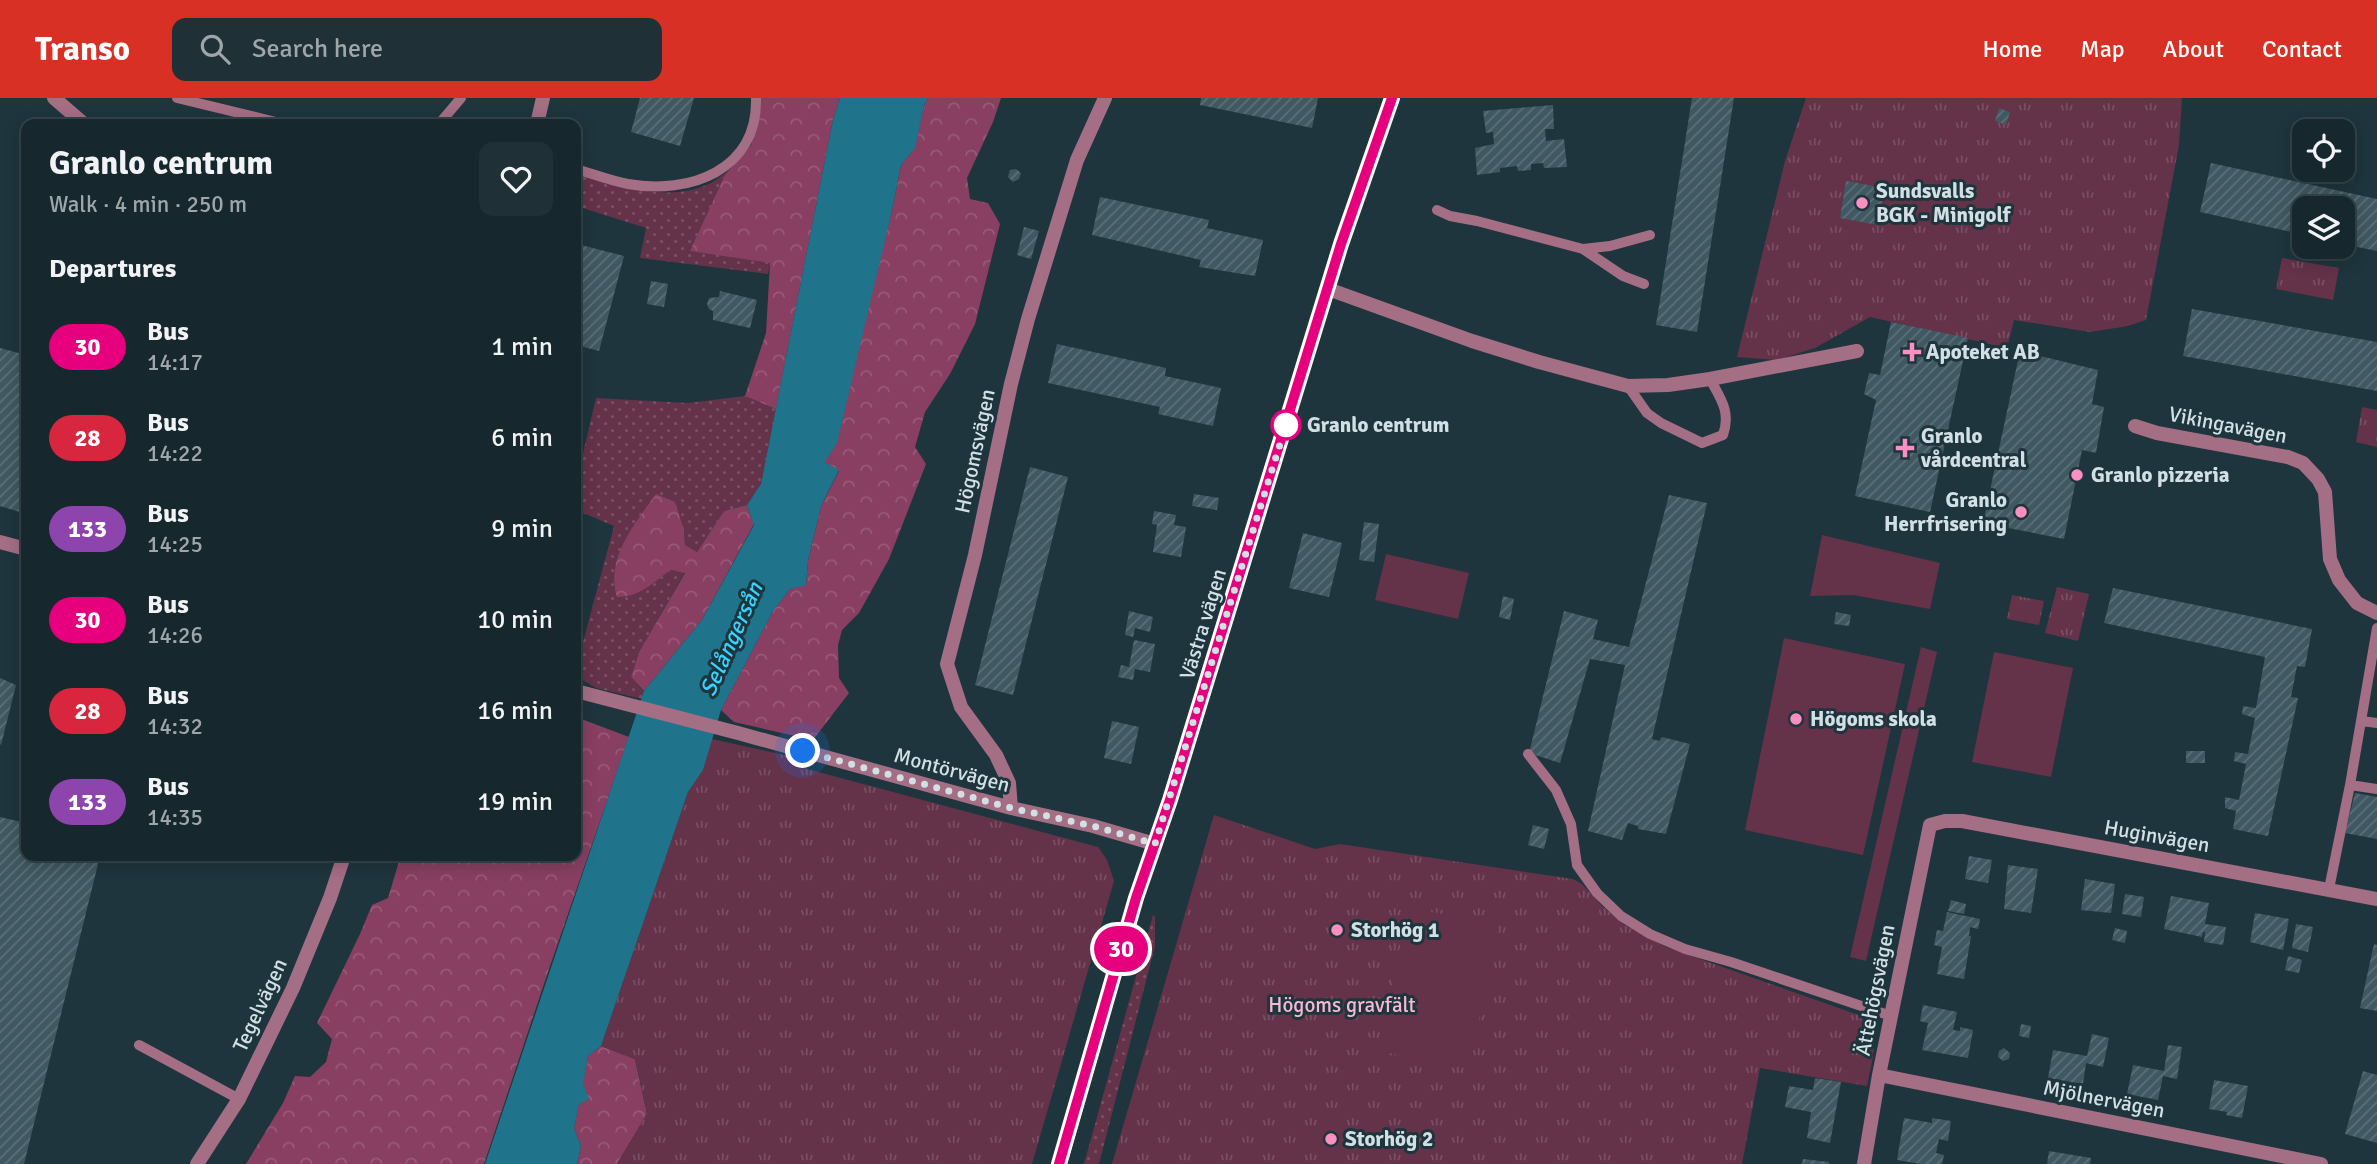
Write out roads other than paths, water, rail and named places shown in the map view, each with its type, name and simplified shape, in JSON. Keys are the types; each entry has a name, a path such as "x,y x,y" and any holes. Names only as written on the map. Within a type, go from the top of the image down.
{"street":[{"path":"54,98 78,119"},
{"path":"538,119 543,98"},
{"name":"Högomsvägen","path":"1011,808 1009,783 996,755 961,707 947,664 975,555 1000,430 1028,319 1077,160 1105,98"},
{"name":"Västra vägen","path":"1059,1164 1136,898 1341,244 1392,98"},
{"path":"1328,289 1472,341 1628,386 1668,385 1710,379 1857,351"},
{"name":"Vikingavägen","path":"2135,426 2157,433 2288,457 2303,463 2318,479 2325,492 2330,559 2339,580 2357,603 2377,613"},
{"path":"0,542 21,548"},
{"name":"Montörvägen","path":"581,692 1155,844"},
{"name":"Huginvägen","path":"1930,825 1945,821 1962,821 2377,899"},
{"name":"Ättehögsvägen","path":"1864,1164 1879,1075 1930,825"},
{"name":"Tegelvägen","path":"197,1164 239,1099 293,988 342,861"},
{"name":"Mjölnervägen","path":"1879,1075 2321,1164"}],"lane":[{"path":"177,98 263,119"},
{"path":"445,119 461,98"},
{"path":"581,170 628,184 679,186 699,182 719,172 735,158 746,143 753,124 756,98"},
{"path":"1437,210 1450,216 1583,249 1623,275 1644,284"},
{"path":"1583,249 1610,246 1650,235"},
{"path":"1628,386 1647,413 1661,424 1702,443 1723,435 1727,423 1726,407 1710,379"},
{"path":"2329,889 2377,628"},
{"path":"2362,721 2377,723"},
{"path":"1528,754 1561,801 1571,824 1577,864 1597,893 1621,916 1650,934 1685,949 1891,1016"},
{"path":"2350,785 2377,789"},
{"path":"139,1045 239,1099"}],"water":[{"name":"Selångersån","path":"840,98 928,98 915,148 901,165 837,443 825,462 839,470 821,506 808,561 806,585 790,589 773,611 721,710 703,770 688,792 601,1046 588,1056 583,1084 589,1099 579,1104 574,1128 581,1146 577,1164 485,1164 644,691 702,620 754,525 747,505 761,484 833,120"}],"place":[{"name":"Sundsvalls BGK - Minigolf","path":"1862,203"},
{"name":"Apoteket AB","path":"1912,352"},
{"name":"Granlo centrum","path":"1286,425"},
{"name":"Granlo vårdcentral","path":"1905,448"},
{"name":"Granlo pizzeria","path":"2077,475"},
{"name":"Granlo Herrfrisering","path":"2021,512"},
{"name":"Högoms skola","path":"1796,719"},
{"name":"Storhög 1","path":"1337,930"},
{"name":"Storhög 2","path":"1331,1139"}],"park label":[{"name":"Högoms gravfält","path":"1342,1005"}]}
